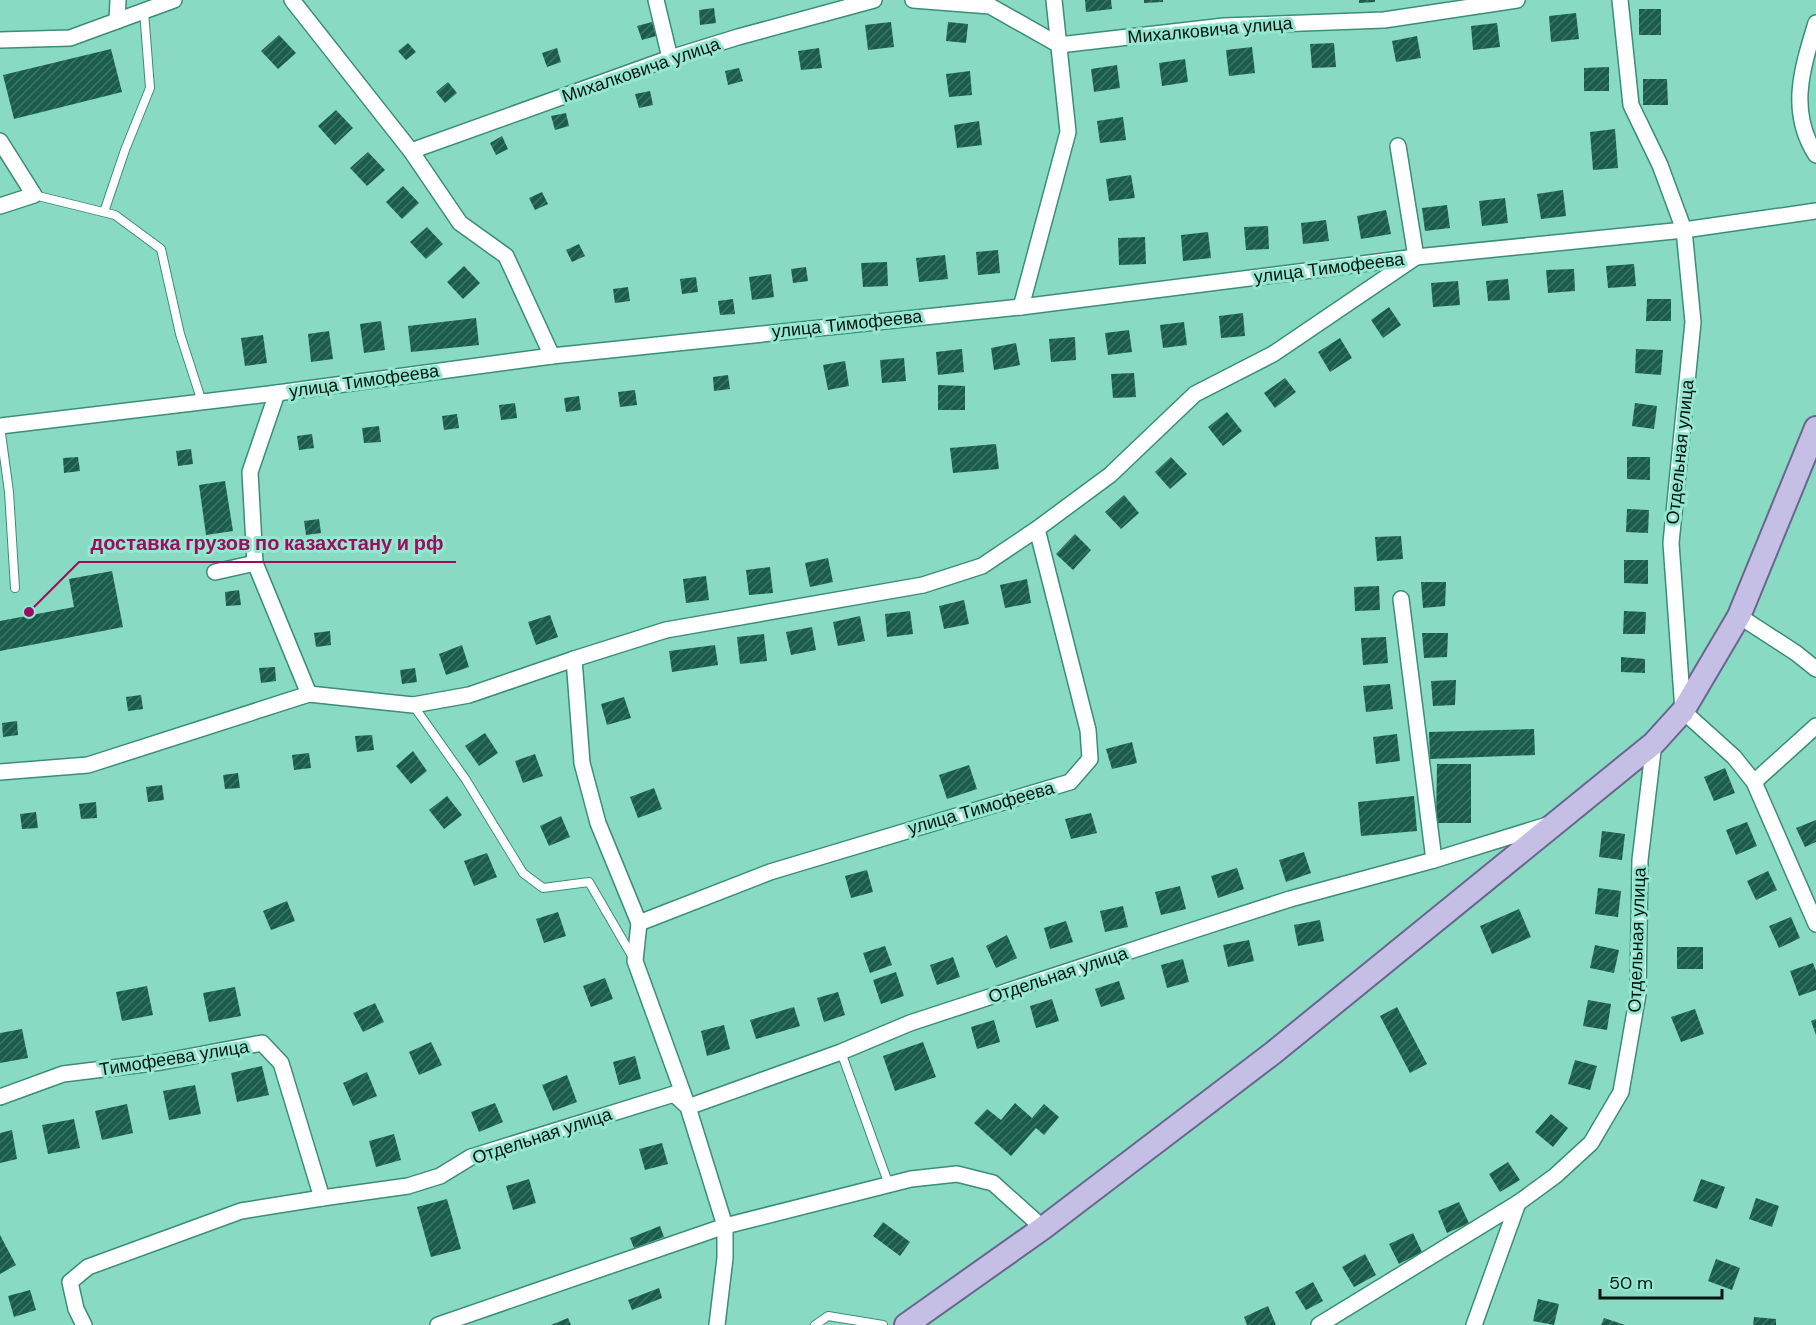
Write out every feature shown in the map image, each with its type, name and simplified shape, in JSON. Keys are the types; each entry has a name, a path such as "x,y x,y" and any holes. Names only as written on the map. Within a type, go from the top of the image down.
{"main road":[{"name":"Отдельная улица","path":"906,1325 1043,1228 1273,1053 1654,743 1683,711 1739,616 1816,428"}],"street":[{"path":"117,21 118,0"},
{"path":"0,40 70,38 174,0"},
{"path":"292,0 411,151 460,223 506,256 552,356"},
{"path":"656,0 670,58"},
{"name":"Михалковича улица","path":"411,151 670,58 874,0"},
{"path":"913,0 990,6 1059,45"},
{"path":"1021,307 1068,132 1054,0"},
{"name":"Михалковича улица","path":"1059,45 1224,26 1384,20 1517,0"},
{"name":"Отдельная улица","path":"1620,0 1632,105 1660,165 1684,230 1693,322 1671,543 1683,711"},
{"path":"1816,23 1799,84 1801,119 1807,140 1816,155"},
{"path":"0,141 34,195 0,206"},
{"name":"улица Тимофеева","path":"1398,146 1416,257"},
{"name":"улица Тимофеева","path":"0,426 277,393 552,356 1021,307 1416,257 1684,230 1816,211"},
{"name":"улица Тимофеева","path":"0,772 88,765 309,694 413,705 470,695 666,630 923,585 982,566 1110,475 1195,394 1273,354 1416,257"},
{"name":"улица Тимофеева","path":"277,393 250,472 255,563 309,694"},
{"name":"улица Тимофеева","path":"639,922 770,872 1070,782 1090,759 1088,730 1037,529"},
{"path":"215,572 255,563"},
{"path":"1401,599 1434,860"},
{"path":"1739,616 1816,669"},
{"path":"574,659 582,763 598,823 639,922 635,961 688,1107 725,1226 725,1258 717,1325"},
{"path":"1683,711 1734,757 1754,782 1816,924"},
{"path":"1754,782 1816,726"},
{"name":"Отдельная улица","path":"1318,1325 1518,1203 1555,1176 1591,1143 1621,1092 1638,994 1640,860 1654,743"},
{"name":"Отдельная улица","path":"322,1198 408,1186 440,1176 471,1157 674,1094 688,1107 841,1052 910,1023 1290,899 1434,860 1552,824"},
{"name":"Тимофеева улица","path":"0,1097 63,1074 161,1062 262,1043 281,1063 322,1198"},
{"path":"438,1325 725,1226 911,1179 957,1174 993,1182 1043,1228"},
{"path":"84,1325 76,1309 70,1282 88,1267 242,1211 322,1198"},
{"path":"1474,1325 1518,1203"}],"lane":[{"path":"104,212 125,150 150,88 144,11"},
{"path":"34,195 115,215 161,249 180,334 202,402"},
{"path":"0,426 9,492 15,588"},
{"path":"413,705 466,780 523,873 543,888 589,882 635,961"},
{"path":"841,1052 889,1185"},
{"path":"814,1325 828,1316 883,1325"}],"building":[{"path":"1085,0 1111,0 1112,9 1086,12"},
{"path":"1144,0 1163,0 1163,2 1144,3"},
{"path":"1359,0 1375,0 1375,2 1359,3"},
{"path":"714,8 716,23 700,25 699,10"},
{"path":"1639,9 1661,9 1661,35 1639,35"},
{"path":"1576,13 1579,39 1551,42 1549,16"},
{"path":"652,22 656,36 642,40 637,26"},
{"path":"891,22 894,47 868,50 865,25"},
{"path":"948,22 968,24 966,43 946,41"},
{"path":"1497,23 1500,47 1473,50 1471,26"},
{"path":"279,35 296,53 278,69 261,51"},
{"path":"1417,36 1421,58 1396,62 1392,41"},
{"path":"408,43 416,52 406,60 398,51"},
{"path":"1334,43 1336,67 1312,68 1310,44"},
{"path":"1252,47 1255,73 1229,76 1226,50"},
{"path":"557,48 561,62 547,67 542,53"},
{"path":"819,48 822,68 801,70 798,51"},
{"path":"111,49 122,92 14,119 3,75"},
{"path":"1185,59 1188,82 1162,86 1159,63"},
{"path":"1117,65 1120,88 1094,92 1091,69"},
{"path":"1609,67 1609,91 1584,91 1584,68"},
{"path":"739,68 743,81 728,85 725,71"},
{"path":"970,71 972,95 949,97 946,74"},
{"path":"1643,79 1667,79 1668,105 1643,105"},
{"path":"448,82 457,93 445,103 436,92"},
{"path":"650,91 653,105 639,108 635,94"},
{"path":"336,110 353,128 335,145 318,126"},
{"path":"566,113 569,126 555,130 551,116"},
{"path":"1123,117 1126,140 1100,143 1097,121"},
{"path":"979,121 982,145 957,148 954,125"},
{"path":"1615,129 1618,168 1593,170 1590,132"},
{"path":"502,136 508,149 496,155 490,143"},
{"path":"368,152 385,170 367,186 350,168"},
{"path":"1131,175 1135,198 1109,201 1106,179"},
{"path":"403,186 419,203 402,219 386,202"},
{"path":"1563,190 1566,216 1541,219 1537,194"},
{"path":"542,192 548,204 535,210 529,198"},
{"path":"1505,198 1508,223 1482,226 1479,201"},
{"path":"1447,205 1450,228 1425,231 1422,208"},
{"path":"1386,210 1391,234 1361,239 1357,216"},
{"path":"1326,220 1329,241 1303,244 1301,223"},
{"path":"1268,226 1269,249 1246,250 1244,227"},
{"path":"427,227 443,244 426,259 410,242"},
{"path":"1208,232 1211,258 1183,261 1181,235"},
{"path":"1145,237 1146,264 1119,265 1118,238"},
{"path":"579,244 585,256 572,262 566,250"},
{"path":"998,250 1000,273 978,275 976,252"},
{"path":"945,255 948,279 919,282 916,258"},
{"path":"887,262 888,286 863,287 861,263"},
{"path":"1634,264 1636,286 1608,288 1606,266"},
{"path":"464,266 480,283 463,299 447,282"},
{"path":"806,267 808,281 793,283 791,269"},
{"path":"1574,269 1575,291 1548,293 1546,270"},
{"path":"771,274 774,297 752,300 749,277"},
{"path":"696,277 698,292 682,294 680,279"},
{"path":"1508,279 1510,300 1488,301 1486,281"},
{"path":"1458,281 1460,305 1433,307 1431,283"},
{"path":"628,287 630,301 615,303 613,289"},
{"path":"733,299 735,314 720,315 718,301"},
{"path":"1647,299 1671,299 1671,321 1646,321"},
{"path":"1389,307 1401,325 1383,338 1371,320"},
{"path":"1243,313 1245,336 1221,338 1219,316"},
{"path":"476,318 479,345 411,352 408,326"},
{"path":"381,321 385,350 364,353 360,324"},
{"path":"1184,322 1187,345 1163,348 1160,325"},
{"path":"1129,330 1132,352 1108,355 1105,333"},
{"path":"329,331 333,359 311,362 308,334"},
{"path":"263,335 267,363 245,366 241,338"},
{"path":"1075,337 1076,360 1051,362 1049,339"},
{"path":"1340,338 1352,358 1330,372 1318,352"},
{"path":"1016,343 1020,365 994,370 991,348"},
{"path":"962,349 964,372 938,375 936,352"},
{"path":"1636,349 1663,350 1661,375 1635,373"},
{"path":"904,358 906,381 882,383 880,360"},
{"path":"845,361 849,386 828,390 823,365"},
{"path":"1134,373 1136,397 1113,398 1111,374"},
{"path":"728,375 730,389 714,391 713,377"},
{"path":"1285,378 1296,392 1275,408 1264,393"},
{"path":"938,385 965,386 965,410 938,410"},
{"path":"635,390 637,405 620,407 618,392"},
{"path":"579,396 581,410 566,412 564,398"},
{"path":"515,403 517,418 501,420 499,405"},
{"path":"1635,403 1657,406 1654,429 1632,426"},
{"path":"1227,412 1242,431 1223,446 1208,427"},
{"path":"457,414 459,428 444,430 442,416"},
{"path":"379,426 381,442 364,443 362,428"},
{"path":"312,434 314,448 299,450 297,436"},
{"path":"996,444 999,469 953,473 950,448"},
{"path":"191,449 193,464 178,466 176,451"},
{"path":"78,457 80,471 64,473 63,458"},
{"path":"1171,457 1187,474 1170,489 1155,472"},
{"path":"1627,457 1650,457 1650,480 1627,479"},
{"path":"225,481 233,531 206,535 199,485"},
{"path":"1124,495 1139,513 1121,529 1105,512"},
{"path":"1627,509 1649,510 1648,533 1626,532"},
{"path":"319,519 321,533 306,535 304,521"},
{"path":"1075,534 1091,550 1073,570 1056,554"},
{"path":"1401,536 1403,559 1377,561 1375,537"},
{"path":"828,558 833,582 810,587 805,563"},
{"path":"1624,560 1648,560 1648,584 1624,583"},
{"path":"770,567 773,593 749,595 746,570"},
{"path":"112,571 123,627 0,651 0,621 74,607 69,579"},
{"path":"706,576 709,600 686,603 683,579"},
{"path":"1027,579 1031,603 1005,608 1000,585"},
{"path":"1421,582 1446,582 1445,606 1423,608"},
{"path":"1379,586 1380,610 1355,611 1354,587"},
{"path":"239,590 241,605 226,606 225,592"},
{"path":"964,600 969,624 944,629 939,606"},
{"path":"910,611 913,634 887,637 885,614"},
{"path":"1624,611 1646,612 1645,634 1623,634"},
{"path":"550,615 558,637 536,645 528,622"},
{"path":"860,616 865,641 838,646 833,622"},
{"path":"812,627 816,650 791,655 786,632"},
{"path":"330,631 331,645 316,647 314,633"},
{"path":"1422,633 1448,633 1447,657 1424,658"},
{"path":"764,634 767,661 740,664 737,637"},
{"path":"1386,637 1388,663 1363,665 1361,638"},
{"path":"462,645 469,667 446,675 439,654"},
{"path":"715,645 718,665 672,672 669,651"},
{"path":"1621,657 1645,659 1645,673 1621,672"},
{"path":"275,667 276,681 261,683 259,668"},
{"path":"415,668 417,682 402,684 400,670"},
{"path":"1456,680 1455,705 1433,706 1431,681"},
{"path":"1390,684 1393,709 1366,712 1363,686"},
{"path":"141,695 143,709 128,711 126,697"},
{"path":"624,697 631,718 607,725 601,704"},
{"path":"17,721 18,735 3,737 2,723"},
{"path":"1534,729 1535,755 1430,759 1429,732"},
{"path":"485,733 498,753 479,766 465,746"},
{"path":"1397,734 1400,761 1376,764 1373,737"},
{"path":"372,735 374,750 357,752 355,736"},
{"path":"1132,742 1137,763 1112,769 1106,749"},
{"path":"413,751 427,771 411,784 396,766"},
{"path":"309,753 311,768 294,770 292,755"},
{"path":"535,754 543,776 523,783 515,761"},
{"path":"1437,764 1471,764 1471,823 1436,823"},
{"path":"969,765 977,789 947,799 939,775"},
{"path":"1725,768 1735,793 1714,801 1704,777"},
{"path":"238,773 240,788 225,789 223,775"},
{"path":"162,785 164,800 148,802 146,787"},
{"path":"654,788 662,809 638,818 630,797"},
{"path":"447,796 462,815 444,829 429,810"},
{"path":"1414,796 1417,831 1361,836 1358,802"},
{"path":"96,802 97,818 81,819 79,804"},
{"path":"36,812 38,828 22,829 20,814"},
{"path":"1091,813 1097,833 1071,839 1065,819"},
{"path":"561,816 570,837 549,846 540,826"},
{"path":"1816,820 1816,842 1805,847 1796,828"},
{"path":"1747,822 1757,846 1736,855 1726,830"},
{"path":"1602,831 1625,834 1622,860 1599,857"},
{"path":"1304,852 1311,873 1286,882 1279,860"},
{"path":"487,853 497,877 474,886 464,861"},
{"path":"1237,868 1244,889 1218,898 1211,876"},
{"path":"867,870 873,892 851,898 845,876"},
{"path":"1768,871 1777,890 1756,900 1747,881"},
{"path":"1180,886 1186,909 1161,915 1155,892"},
{"path":"1598,888 1621,891 1618,917 1595,914"},
{"path":"287,901 295,921 271,930 263,911"},
{"path":"1123,906 1128,927 1105,932 1100,911"},
{"path":"1519,909 1531,937 1492,954 1480,926"},
{"path":"558,912 566,936 544,943 536,919"},
{"path":"1791,917 1800,938 1779,948 1769,926"},
{"path":"1320,920 1324,941 1298,946 1294,925"},
{"path":"1066,921 1073,942 1050,949 1044,928"},
{"path":"1007,935 1017,958 996,968 986,946"},
{"path":"1249,940 1254,961 1228,967 1223,945"},
{"path":"1595,945 1619,950 1614,973 1590,968"},
{"path":"885,946 892,965 870,973 863,953"},
{"path":"1677,947 1703,947 1703,969 1677,969"},
{"path":"953,957 960,977 937,985 930,965"},
{"path":"1183,959 1189,982 1167,988 1161,965"},
{"path":"1813,963 1816,971 1816,990 1799,996 1790,971"},
{"path":"896,972 904,996 881,1004 873,980"},
{"path":"605,978 613,999 591,1007 583,986"},
{"path":"1119,981 1125,999 1101,1007 1095,989"},
{"path":"147,986 153,1015 122,1021 116,992"},
{"path":"235,987 241,1016 209,1022 203,993"},
{"path":"838,992 845,1015 824,1022 817,998"},
{"path":"1052,999 1059,1021 1036,1028 1030,1006"},
{"path":"1588,1000 1611,1004 1607,1030 1583,1026"},
{"path":"375,1003 384,1022 363,1032 353,1013"},
{"path":"794,1007 800,1026 756,1039 750,1020"},
{"path":"1397,1007 1427,1064 1410,1073 1380,1016"},
{"path":"1695,1009 1704,1034 1681,1042 1671,1017"},
{"path":"1816,1019 1816,1035 1811,1021"},
{"path":"994,1020 1000,1042 977,1049 971,1027"},
{"path":"724,1025 730,1049 707,1056 701,1031"},
{"path":"22,1029 28,1058 0,1063 0,1033"},
{"path":"431,1042 442,1065 419,1075 409,1052"},
{"path":"923,1042 936,1077 895,1091 883,1056"},
{"path":"635,1056 641,1079 619,1085 613,1062"},
{"path":"1575,1060 1597,1066 1590,1090 1568,1084"},
{"path":"262,1066 269,1095 237,1102 231,1073"},
{"path":"367,1072 377,1096 353,1106 343,1083"},
{"path":"567,1075 577,1102 553,1111 542,1085"},
{"path":"195,1085 201,1114 169,1120 163,1091"},
{"path":"495,1103 503,1122 479,1132 471,1112"},
{"path":"1015,1103 1032,1118 1044,1104 1059,1117 1044,1135 1036,1128 1011,1156 974,1123 987,1109 1001,1120"},
{"path":"127,1104 133,1133 102,1140 95,1111"},
{"path":"1551,1114 1568,1128 1553,1147 1535,1132"},
{"path":"74,1119 80,1148 48,1154 42,1125"},
{"path":"12,1130 17,1159 0,1163 0,1133"},
{"path":"394,1134 401,1160 376,1167 369,1141"},
{"path":"662,1143 668,1164 645,1170 639,1149"},
{"path":"1508,1162 1520,1180 1500,1192 1489,1174"},
{"path":"529,1179 536,1203 513,1210 506,1186"},
{"path":"1701,1179 1725,1187 1717,1209 1693,1201"},
{"path":"1756,1198 1779,1206 1772,1227 1749,1219"},
{"path":"447,1199 461,1249 431,1257 417,1207"},
{"path":"1459,1202 1469,1223 1447,1233 1438,1211"},
{"path":"883,1222 910,1242 900,1256 873,1236"},
{"path":"660,1226 664,1237 634,1248 630,1238"},
{"path":"1413,1233 1422,1252 1399,1264 1389,1244"},
{"path":"0,1235 16,1265 0,1274"},
{"path":"1365,1254 1376,1275 1354,1287 1342,1267"},
{"path":"1716,1259 1740,1268 1732,1290 1708,1281"},
{"path":"1313,1282 1323,1301 1306,1310 1295,1292"},
{"path":"659,1288 662,1298 632,1310 628,1300"},
{"path":"30,1290 36,1310 14,1317 8,1296"},
{"path":"1538,1299 1559,1304 1554,1325 1533,1321"},
{"path":"1268,1306 1276,1325 1247,1325 1244,1317"},
{"path":"1754,1317 1776,1319 1776,1325 1753,1325"},
{"path":"568,1318 571,1325 551,1325"},
{"path":"1604,1318 1625,1325 1601,1325"}],"place":[{"name":"доставка грузов по казахстану и рф","path":"29,612"}]}
